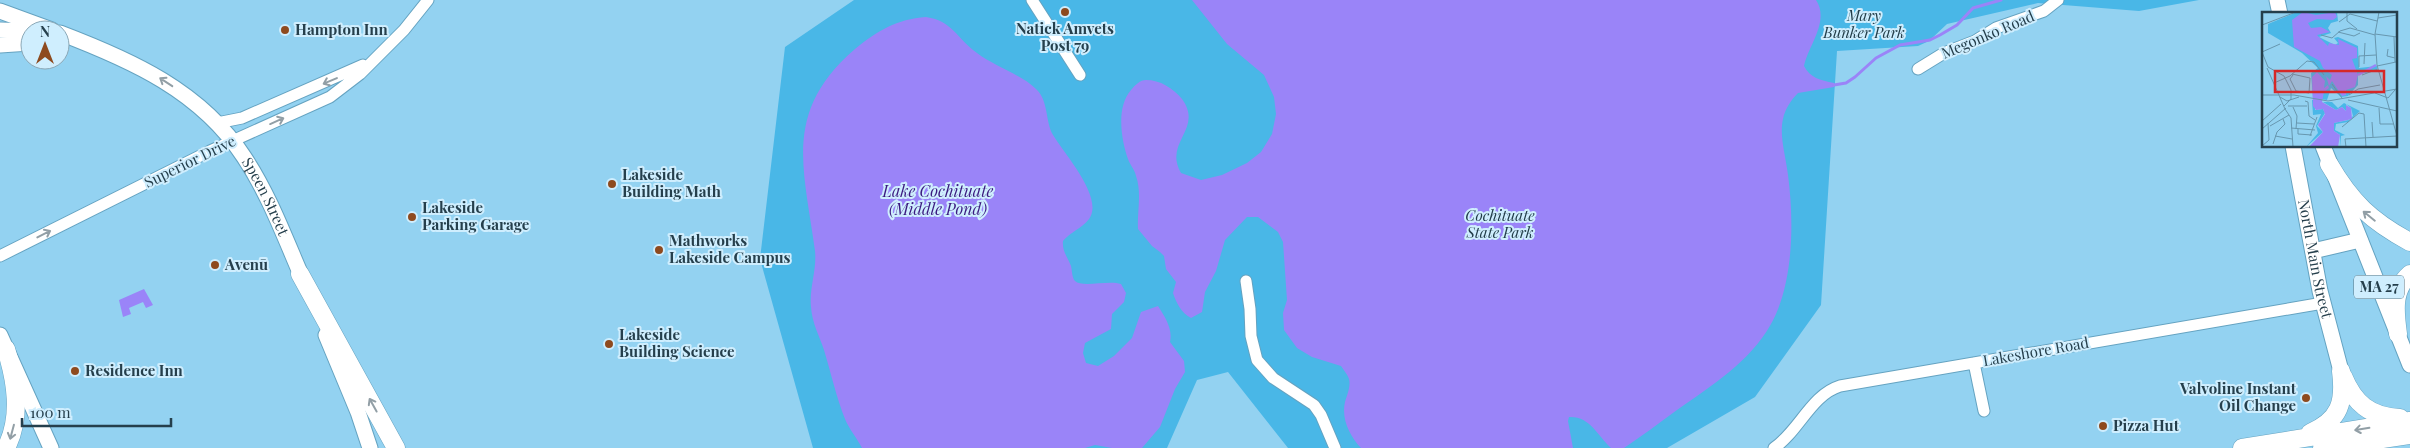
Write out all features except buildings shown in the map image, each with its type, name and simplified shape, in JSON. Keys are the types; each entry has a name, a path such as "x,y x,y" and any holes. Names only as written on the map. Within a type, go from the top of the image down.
{"highway":[{"path":"2329,164 2360,209 2410,242"},
{"path":"300,274 396,448"},
{"path":"2398,334 2396,296 2404,279 2410,274"},
{"path":"3,342 13,374 16,404 13,430 6,448"},
{"path":"2341,371 2355,398 2369,412 2410,420"},
{"path":"2292,440 2318,430 2335,416 2342,395 2341,371"},
{"path":"2242,448 2410,420"},
{"path":"2322,448 2410,435"},
{"path":"2339,448 2358,442"}],"main road":[{"path":"0,11 25,20"},
{"path":"0,30 20,30"},
{"path":"70,38 90,44"},
{"path":"70,43 90,44"},
{"path":"0,46 20,44"},
{"name":"Speen Street","path":"90,44 164,80 192,100 232,141 260,183 358,412 370,448"},
{"name":"North Main Street","path":"2293,148 2296,171 2323,303 2341,371"},
{"name":"MA 27","path":"2323,148 2410,365"},
{"path":"2313,251 2360,240"},
{"path":"3,342 51,448"}],"street":[{"name":"Superior Drive","path":"0,256 232,141 330,97 352,81 374,60 404,30 428,0"},
{"path":"1032,0 1080,75"},
{"name":"Megonko Road","path":"1918,69 1944,53 1975,41 1996,28 2044,12 2058,0"},
{"name":"Superior Drive","path":"216,123 246,117 374,60"},
{"path":"1246,281 1251,336 1257,360 1273,378 1314,405 1321,415 1335,448"},
{"name":"Lakeshore Road","path":"1774,448 1787,437 1832,388 2323,303"},
{"path":"1974,363 1984,411"}],"green space":[{"name":"Cochituate State Park","path":"854,0 2199,0 2139,11 2038,3 1947,24 1929,41 1918,46 1837,51 1821,305 1755,397 1667,448 1288,448 1228,372 1197,380 1167,448 813,448 760,259 785,47"}],"water":[{"path":"1192,0 1816,0 1821,16 1817,33 1804,66 1812,76 1834,83 1834,87 1798,93 1784,115 1782,132 1790,193 1790,251 1784,290 1779,308 1771,324 1762,338 1741,362 1703,392 1624,448 1611,448 1588,423 1569,417 1568,421 1573,448 1361,448 1350,433 1345,421 1344,408 1350,385 1347,374 1341,366 1312,357 1297,348 1284,330 1283,313 1287,300 1283,242 1278,232 1258,217 1247,217 1225,240 1216,271 1205,292 1202,312 1191,318 1182,310 1176,300 1173,293 1176,282 1166,269 1164,256 1152,246 1138,229 1138,182 1126,151 1121,123 1126,97 1138,83 1144,80 1151,80 1166,85 1182,99 1188,110 1189,119 1187,127 1177,153 1177,162 1181,173 1201,180 1222,175 1247,163 1261,152 1272,134 1276,114 1274,97 1264,75 1227,44"},
{"name":"Lake Cochituate (Middle Pond)","path":"926,17 943,22 970,48 1023,79 1036,89 1043,99 1053,135 1079,172 1090,193 1092,203 1091,217 1063,241 1064,251 1071,266 1073,278 1078,283 1083,284 1121,284 1126,293 1124,302 1112,314 1111,329 1085,343 1083,353 1086,363 1098,366 1114,356 1132,338 1141,312 1158,306 1166,319 1171,337 1170,342 1184,361 1185,372 1175,389 1160,427 1142,448 1112,448 1095,445 1085,448 862,448 847,423 812,313 811,293 815,251 804,167 804,142 807,119 816,95 832,72 855,49 888,27 906,20"},
{"path":"144,289 153,305 146,308 143,302 129,308 131,314 123,317 119,300"}],"waterway":[{"path":"1834,85 1846,83 1876,58 1900,45 1930,40 1957,25 1973,8 2001,0"}],"place":[{"name":"Natick Amvets Post 79","path":"1065,12"},
{"name":"Hampton Inn","path":"285,30"},
{"name":"Lakeside Building Math","path":"612,184"},
{"name":"Lakeside Parking Garage","path":"412,217"},
{"name":"Mathworks Lakeside Campus","path":"659,250"},
{"name":"Avenū","path":"215,265"},
{"name":"Lakeside Building Science","path":"609,344"},
{"name":"Residence Inn","path":"75,371"},
{"name":"Valvoline Instant Oil Change","path":"2306,398"},
{"name":"Pizza Hut","path":"2103,426"}],"park label":[{"name":"Mary Bunker Park","path":"1864,24"}]}
